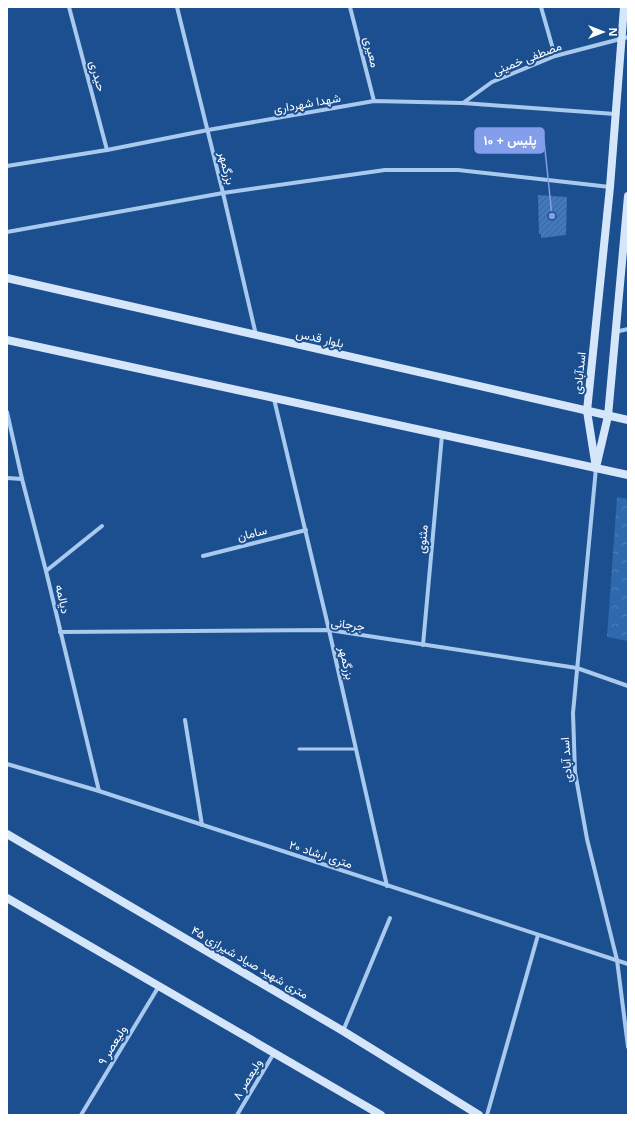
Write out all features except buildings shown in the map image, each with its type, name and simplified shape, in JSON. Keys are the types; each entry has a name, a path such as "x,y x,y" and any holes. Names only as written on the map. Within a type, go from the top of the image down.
{"street":[{"name":"حیدری","path":"69,7 107,150"},
{"name":"بزرگمهر","path":"177,7 208,130 256,335"},
{"name":"معیری","path":"350,7 374,101"},
{"path":"541,7 555,56"},
{"name":"اسدآبادی","path":"596,468 587,411 610,187 614,114 625,38 624,7"},
{"name":"مصطفی خمینی","path":"463,103 492,82 555,56 625,38"},
{"name":"شهدا شهرداری","path":"7,166 107,150 208,130 374,101 463,103 614,114"},
{"path":"7,232 223,193 386,170 458,170 610,187"},
{"path":"596,468 608,416 628,196"},
{"name":"بلوار قدس","path":"7,278 628,420"},
{"path":"615,332 628,329"},
{"path":"7,340 628,475"},
{"name":"بزرگمهر","path":"274,398 330,630 387,886"},
{"name":"دیالمه","path":"7,412 22,479 46,571 99,791"},
{"name":"مثنوی","path":"423,645 442,435"},
{"name":"اسد آبادی","path":"596,468 573,713 575,772 587,839 617,960 628,1047"},
{"path":"7,478 22,479"},
{"path":"46,571 102,526"},
{"name":"سامان","path":"203,556 306,530"},
{"name":"جرجانی","path":"60,632 330,630 577,668 628,686"},
{"path":"185,720 202,825"},
{"name":"۲۰ متری ارشاد","path":"7,764 99,791 628,964"},
{"name":"۴۵ متری شهید صیاد شیرازی","path":"7,834 344,1031 479,1115"},
{"path":"7,898 381,1115"},
{"path":"344,1031 390,918"},
{"path":"487,1115 538,935"},
{"name":"ولیعصر ۹","path":"81,1115 159,985"},
{"name":"ولیعصر ۸","path":"237,1115 275,1053"}],"lane":[{"path":"299,750 356,749"}],"green space":[{"path":"617,497 628,499 628,641 607,637"}],"place":[{"name":"پلیس + ۱۰","path":"552,216"}]}
